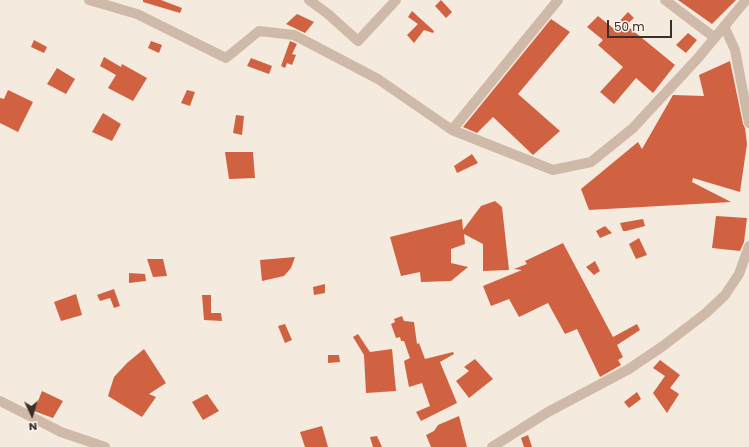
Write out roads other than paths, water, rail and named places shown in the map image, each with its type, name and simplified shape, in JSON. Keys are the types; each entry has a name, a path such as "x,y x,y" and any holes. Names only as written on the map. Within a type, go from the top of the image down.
{"street":[{"path":"89,0 137,14 226,58 259,31 294,35 378,79 452,130 553,170 591,162 633,128 715,38 746,0"},
{"path":"309,0 328,14 358,41 396,0"},
{"path":"452,130 558,0"},
{"path":"665,0 715,38"},
{"path":"724,26 735,50 749,123"},
{"path":"492,447 548,412 623,373 663,346 716,304 725,295 739,274 749,246"},
{"path":"0,401 55,429 105,447"}]}
